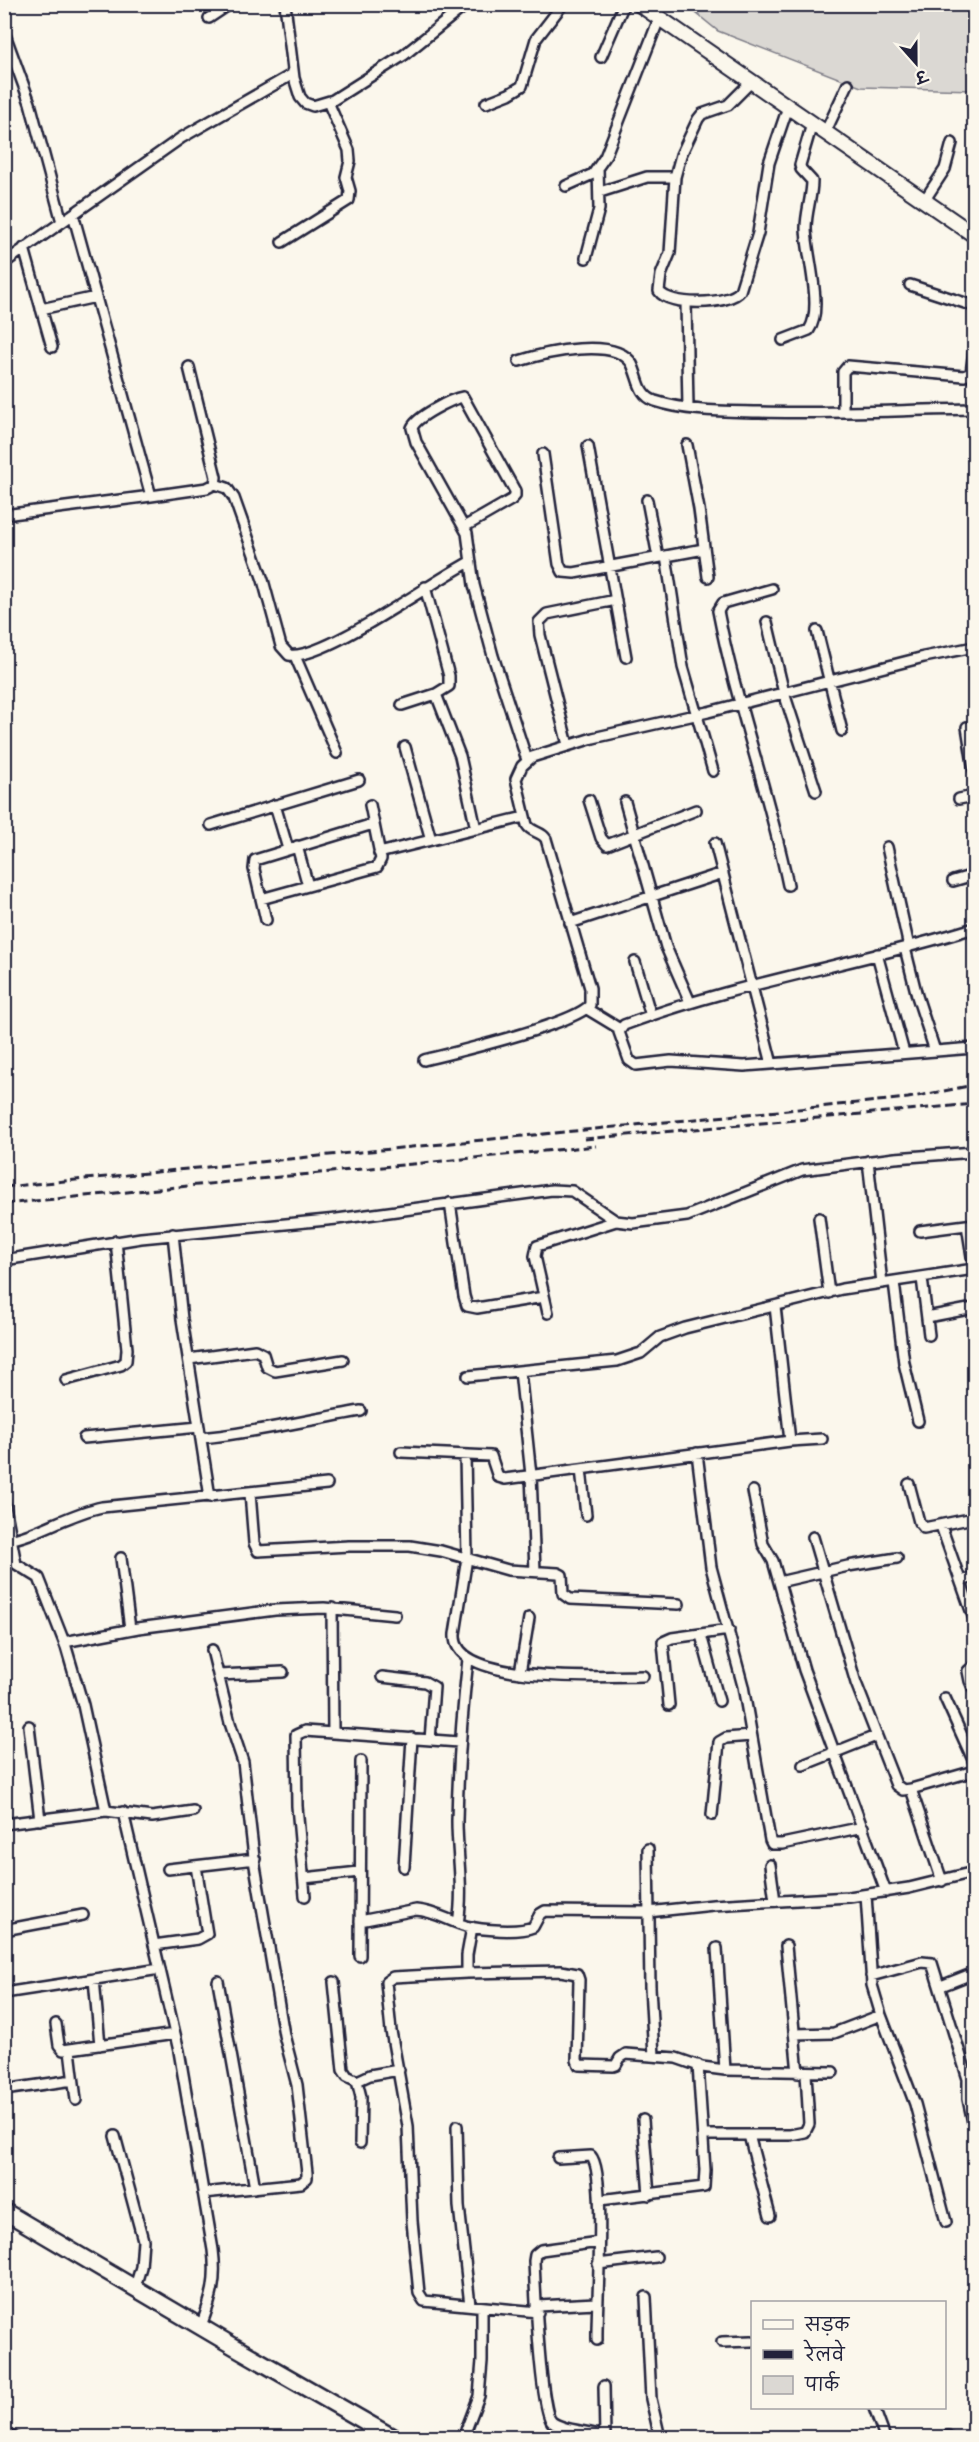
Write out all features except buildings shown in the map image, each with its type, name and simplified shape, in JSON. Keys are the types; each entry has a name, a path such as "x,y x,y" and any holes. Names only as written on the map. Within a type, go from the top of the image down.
{"main road":[{"path":"4,2211 394,2438"}],"street":[{"path":"209,18 230,4"},
{"path":"285,4 293,74 300,97 305,103 313,106 328,102 404,55 467,4"},
{"path":"486,103 522,86 531,48 564,4"},
{"path":"601,57 624,4"},
{"path":"639,4 975,235"},
{"path":"566,186 586,177 598,167 610,147 659,19"},
{"path":"4,32 30,103 62,222"},
{"path":"4,263 181,138 293,74"},
{"path":"751,82 728,105 702,114 681,155 675,177 671,247 661,275 659,291 666,298 686,302 728,299 738,295 758,233 769,163 788,107"},
{"path":"825,133 848,84"},
{"path":"282,242 349,200 350,191 346,177 350,160 349,150 328,102"},
{"path":"783,340 809,330 813,321 814,274 806,224 812,181 800,165 812,124"},
{"path":"924,201 945,169 952,143"},
{"path":"586,258 599,209 598,167"},
{"path":"600,192 647,177 675,177"},
{"path":"73,214 151,496"},
{"path":"24,248 52,347"},
{"path":"910,285 975,306"},
{"path":"41,309 96,297"},
{"path":"686,302 688,408"},
{"path":"519,361 563,350 600,350 622,354 632,365 643,393 648,398 688,408 755,412 975,409"},
{"path":"843,412 843,372 848,366 964,376 972,373 975,350"},
{"path":"189,367 216,477 215,484"},
{"path":"464,527 511,500 515,496 515,491 463,397 419,419 412,428 416,442 470,541 470,562 474,585 493,656 527,760"},
{"path":"687,445 708,577"},
{"path":"588,446 626,657"},
{"path":"543,454 560,568 568,574 704,549"},
{"path":"4,515 207,488 215,484 227,488 234,498 262,580 281,646 289,655 295,656 311,651 373,622 425,587 470,562"},
{"path":"647,500 662,557 695,715 713,771"},
{"path":"402,705 446,689 450,682 425,587"},
{"path":"772,589 723,603 717,611 740,705 773,817 788,885"},
{"path":"568,745 540,635 539,621 547,614 616,600"},
{"path":"767,622 784,693 816,791"},
{"path":"817,632 842,731"},
{"path":"424,1060 547,1025 587,1009 590,1005 591,994 546,839 543,834 530,829 524,817 516,779 527,760 568,745 975,647"},
{"path":"295,656 337,753"},
{"path":"436,693 460,756 476,830"},
{"path":"967,727 975,770"},
{"path":"405,747 431,840"},
{"path":"211,825 359,780"},
{"path":"959,799 975,796"},
{"path":"589,800 603,843 612,844 696,810"},
{"path":"625,802 666,947 690,1002"},
{"path":"275,805 308,886"},
{"path":"261,898 370,870 380,864 370,805"},
{"path":"379,853 524,817"},
{"path":"266,920 254,869 255,860 373,824"},
{"path":"715,843 772,1064"},
{"path":"886,847 917,996 935,1051"},
{"path":"570,923 723,873"},
{"path":"953,881 975,875"},
{"path":"620,1029 690,1002 975,928"},
{"path":"877,954 904,1053"},
{"path":"635,962 651,1016"},
{"path":"587,1009 620,1029"},
{"path":"620,1029 621,1039 633,1065 671,1061 725,1066 772,1064 975,1048"},
{"path":"548,1313 535,1256 537,1246 616,1221 633,1223 687,1216 802,1170 868,1161 975,1152"},
{"path":"868,1161 882,1283"},
{"path":"4,1260 116,1241 337,1219 564,1190 582,1196 616,1221"},
{"path":"450,1203 467,1306 477,1308 544,1297"},
{"path":"819,1218 829,1293"},
{"path":"468,1376 625,1359 641,1353 660,1337 672,1332 829,1293 974,1269 971,1225 920,1231"},
{"path":"173,1234 179,1295 210,1497"},
{"path":"66,1380 121,1365 128,1356 116,1241"},
{"path":"922,1278 929,1335"},
{"path":"894,1282 904,1363 918,1421"},
{"path":"775,1306 790,1441"},
{"path":"927,1317 975,1308"},
{"path":"189,1359 255,1350 263,1354 267,1367 275,1371 343,1360"},
{"path":"520,1371 531,1475 535,1571"},
{"path":"201,1438 252,1432 361,1410"},
{"path":"84,1438 199,1427"},
{"path":"401,1452 491,1456 500,1479 790,1441 822,1439"},
{"path":"697,1453 711,1567 743,1686 765,1824 772,1844 796,1842 863,1827"},
{"path":"465,1455 467,1558 454,1641 459,1651 468,1659 492,1668 520,1673 565,1676 643,1676"},
{"path":"581,1468 586,1515"},
{"path":"8,1541 87,1510 116,1505 327,1484"},
{"path":"909,1484 921,1526 927,1528 941,1526 975,1518"},
{"path":"753,1491 763,1544 773,1561 804,1670 886,1892"},
{"path":"250,1493 254,1543 258,1551 350,1546 423,1548 508,1570 558,1573 562,1575 563,1594 570,1599 679,1604"},
{"path":"4,1501 8,1541 16,1564 39,1578 64,1642 83,1705 106,1811"},
{"path":"941,1526 975,1619"},
{"path":"813,1537 856,1683 896,1785 903,1791 975,1771"},
{"path":"121,1558 130,1629"},
{"path":"779,1582 897,1558"},
{"path":"961,1581 975,1576"},
{"path":"64,1642 130,1629 275,1610 332,1608 395,1615"},
{"path":"332,1608 333,1733"},
{"path":"520,1673 530,1618"},
{"path":"669,1705 663,1642 667,1639 729,1630"},
{"path":"701,1635 719,1701"},
{"path":"203,2193 301,2183 307,2178 297,2085 284,2035 255,1859 243,1762 212,1650"},
{"path":"458,1923 461,1900 457,1848 459,1742 468,1659"},
{"path":"975,1666 968,1671 968,1675 975,1690"},
{"path":"218,1675 283,1672"},
{"path":"382,1677 425,1682 434,1687 430,1740"},
{"path":"945,1698 975,1762"},
{"path":"29,1726 40,1820"},
{"path":"305,1896 297,1806 295,1740 300,1732 459,1742"},
{"path":"712,1815 720,1742 726,1738 751,1736"},
{"path":"803,1765 876,1736"},
{"path":"404,1867 412,1738"},
{"path":"360,1956 361,1761"},
{"path":"911,1789 942,1881"},
{"path":"4,1824 106,1811 152,1817 193,1811"},
{"path":"123,1812 176,2034 203,2193 215,2280 211,2300 201,2326"},
{"path":"648,1849 648,1912 654,2056"},
{"path":"168,1869 255,1859"},
{"path":"770,1865 775,1901"},
{"path":"154,1946 198,1939 207,1934 196,1866"},
{"path":"304,1878 359,1872"},
{"path":"360,1921 416,1910 472,1927 529,1929 545,1911 648,1912 866,1895 974,1873"},
{"path":"866,1895 871,1976 881,2015 915,2104 946,2222"},
{"path":"4,1930 83,1916"},
{"path":"467,1972 467,1955 472,1927"},
{"path":"703,2135 790,2135 805,2132 809,2124 794,2034 786,1946"},
{"path":"717,1948 725,2070"},
{"path":"871,1976 927,1961 932,1963 968,2079 968,2099 975,2127"},
{"path":"4,1993 160,1969"},
{"path":"596,2303 538,2309 482,2307 430,2302 421,2298 412,2221 408,2126 386,1988 388,1979 467,1972 574,1972 579,1980 577,2056 579,2065 613,2066 626,2054 685,2059 698,2065 725,2070 833,2072"},
{"path":"941,1986 975,1973"},
{"path":"94,1979 100,2045"},
{"path":"218,1981 255,2188"},
{"path":"334,1982 343,2070 347,2076 357,2081 361,2097 360,2144"},
{"path":"794,2034 834,2033 881,2015"},
{"path":"56,2024 60,2049 70,2050 176,2034"},
{"path":"70,2050 76,2100"},
{"path":"600,2200 704,2187 698,2065"},
{"path":"357,2081 370,2075 399,2070"},
{"path":"4,2090 73,2080"},
{"path":"643,2120 649,2195"},
{"path":"457,2126 459,2206 470,2305"},
{"path":"749,2135 770,2216"},
{"path":"115,2136 142,2241 141,2267 135,2287"},
{"path":"558,2158 591,2156 596,2164 600,2200 597,2340"},
{"path":"599,2242 550,2248 538,2252 534,2261 547,2415 556,2425 606,2437 604,2386"},
{"path":"598,2264 656,2257"},
{"path":"646,2297 650,2387 660,2438"},
{"path":"463,2438 478,2396 482,2361 482,2307"},
{"path":"722,2342 751,2341"},
{"path":"874,2409 885,2438"},
{"path":"363,2438 370,2424"},
{"path":"4,2432 15,2438"}],"green space":[{"path":"686,5 974,5 974,90 861,87 718,31"}],"railway":[{"path":"4,1187 908,1098 974,1085"},
{"path":"584,1139 974,1104"},
{"path":"4,1204 596,1146"}]}
